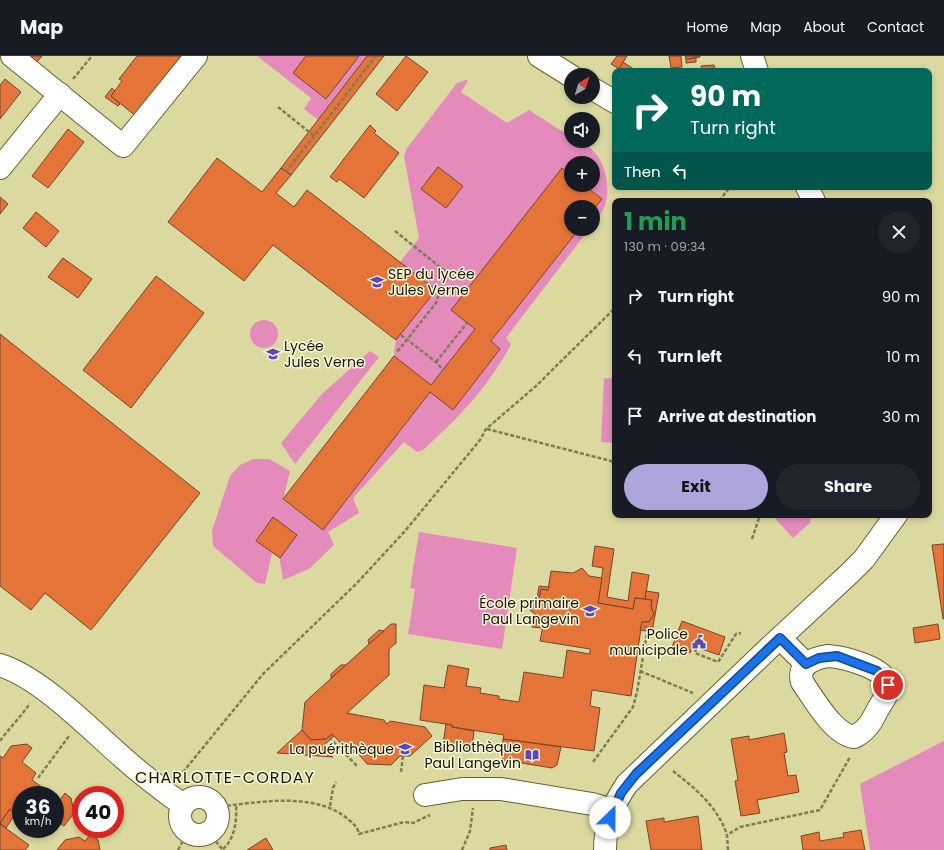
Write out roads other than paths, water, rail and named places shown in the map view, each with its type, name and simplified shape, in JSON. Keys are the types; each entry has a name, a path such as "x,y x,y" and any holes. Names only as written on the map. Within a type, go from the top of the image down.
{"street":[{"path":"12,56 124,146 196,56"},
{"path":"539,56 564,72"},
{"path":"752,56 756,68"},
{"path":"600,93 612,100"},
{"path":"0,168 60,94"},
{"path":"605,850 607,827 612,810 621,793 636,774 864,559 894,518"},
{"path":"780,638 806,664"},
{"path":"837,656 877,671 885,678 888,685 886,695 868,728 854,737 848,736 841,732 822,712 802,682 800,677 806,664 819,658 837,656"},
{"path":"0,665 17,673 40,688 82,719 122,757 183,805"},
{"path":"430,804 462,789 501,789 592,804 612,810"},
{"path":"201,797 225,806 215,825 192,838 181,823 180,818 183,805 190,799 201,797"}],"place":[{"name":"SEP du lycée Jules Verne","path":"377,282"},
{"name":"Lycée Jules Verne","path":"273,354"},
{"name":"École primaire Paul Langevin","path":"590,611"},
{"name":"Police municipale","path":"699,642"},
{"name":"La puérithèque","path":"405,749"},
{"name":"Bibliothèque Paul Langevin","path":"532,755"}],"district":[{"name":"CHARLOTTE-CORDAY","path":"225,777"}]}
